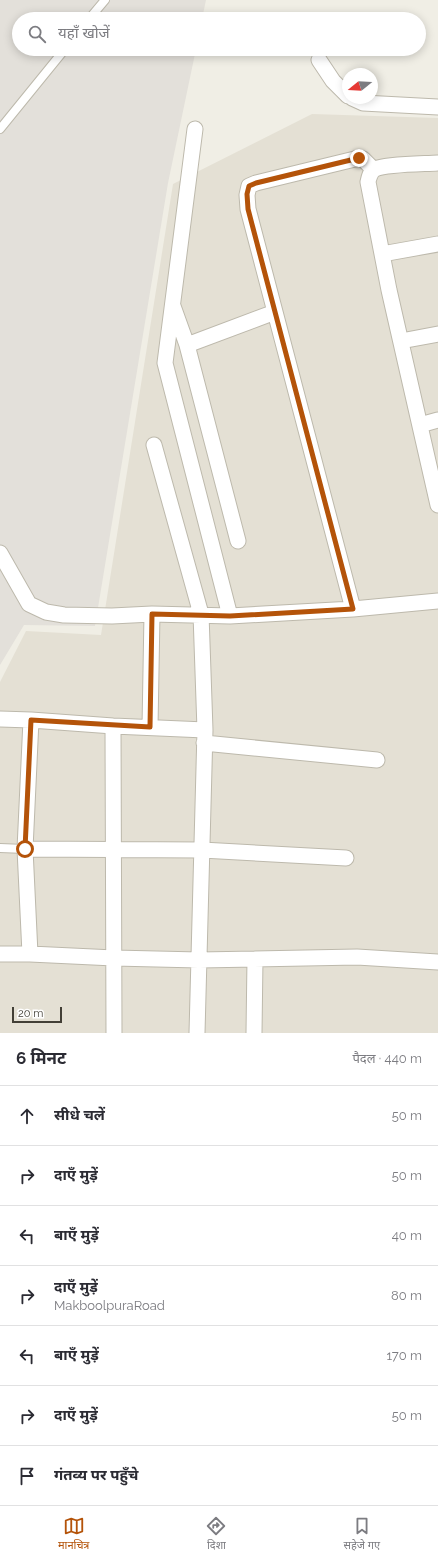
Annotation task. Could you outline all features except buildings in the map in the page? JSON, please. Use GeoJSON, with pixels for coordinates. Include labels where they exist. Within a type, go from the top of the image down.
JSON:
{"type":"FeatureCollection","features":[{"type":"Feature","properties":{"kind":"street"},"geometry":{"type":"LineString","coordinates":[[319,60],[333,81],[342,90]]}},
{"type":"Feature","properties":{"kind":"street"},"geometry":{"type":"LineString","coordinates":[[378,104],[438,107]]}},
{"type":"Feature","properties":{"kind":"street"},"geometry":{"type":"LineString","coordinates":[[195,129],[165,364],[230,616]]}},
{"type":"Feature","properties":{"kind":"street"},"geometry":{"type":"LineString","coordinates":[[353,609],[248,209],[247,194],[249,186],[256,183],[359,158],[374,170]]}},
{"type":"Feature","properties":{"kind":"street"},"geometry":{"type":"LineString","coordinates":[[438,163],[384,167],[374,170],[369,174],[368,182],[382,254],[438,505]]}},
{"type":"Feature","properties":{"kind":"street"},"geometry":{"type":"LineString","coordinates":[[382,254],[438,244]]}},
{"type":"Feature","properties":{"kind":"street"},"geometry":{"type":"LineString","coordinates":[[172,303],[187,345],[238,541]]}},
{"type":"Feature","properties":{"kind":"street"},"geometry":{"type":"LineString","coordinates":[[187,345],[275,312]]}},
{"type":"Feature","properties":{"kind":"street"},"geometry":{"type":"LineString","coordinates":[[401,341],[438,334]]}},
{"type":"Feature","properties":{"kind":"street"},"geometry":{"type":"LineString","coordinates":[[420,426],[438,420]]}},
{"type":"Feature","properties":{"kind":"street"},"geometry":{"type":"LineString","coordinates":[[154,445],[200,614],[205,736],[198,1033]]}},
{"type":"Feature","properties":{"kind":"street"},"geometry":{"type":"LineString","coordinates":[[0,553],[29,604],[46,612],[64,615],[112,616],[200,614],[230,616],[353,609],[438,601]]}},
{"type":"Feature","properties":{"kind":"street"},"geometry":{"type":"LineString","coordinates":[[150,727],[152,614]]}},
{"type":"Feature","properties":{"kind":"street"},"geometry":{"type":"LineString","coordinates":[[0,719],[150,727],[377,760]]}},
{"type":"Feature","properties":{"kind":"street"},"geometry":{"type":"LineString","coordinates":[[30,954],[25,849],[31,720]]}},
{"type":"Feature","properties":{"kind":"street"},"geometry":{"type":"LineString","coordinates":[[113,726],[114,1033]]}},
{"type":"Feature","properties":{"kind":"street"},"geometry":{"type":"LineString","coordinates":[[25,849],[202,850],[346,858]]}},
{"type":"Feature","properties":{"kind":"street"},"geometry":{"type":"LineString","coordinates":[[0,954],[199,960],[357,957],[438,962]]}},
{"type":"Feature","properties":{"kind":"street"},"geometry":{"type":"LineString","coordinates":[[254,1033],[255,959]]}},
{"type":"Feature","properties":{"kind":"lane"},"geometry":{"type":"LineString","coordinates":[[95,12],[105,0]]}},
{"type":"Feature","properties":{"kind":"lane"},"geometry":{"type":"LineString","coordinates":[[0,129],[59,56]]}},
{"type":"Feature","properties":{"kind":"lane"},"geometry":{"type":"LineString","coordinates":[[0,848],[25,849]]}},
{"type":"Feature","properties":{"kind":"shaded area"},"geometry":{"type":"Polygon","coordinates":[[[0,0],[206,0],[203,12],[12,12],[12,56],[195,56],[168,183],[95,626],[24,625],[0,665],[0,0]]]}},
{"type":"Feature","properties":{"kind":"shaded area"},"geometry":{"type":"Polygon","coordinates":[[[312,114],[438,118],[438,1033],[0,1033],[0,682],[26,631],[101,635],[173,184],[312,114]]]}},
{"type":"Feature","properties":{"kind":"route"},"geometry":{"type":"LineString","coordinates":[[25,849],[31,720],[150,727],[152,614],[200,614],[230,616],[353,609],[248,209],[247,194],[249,186],[256,183],[359,158]]}}]}
